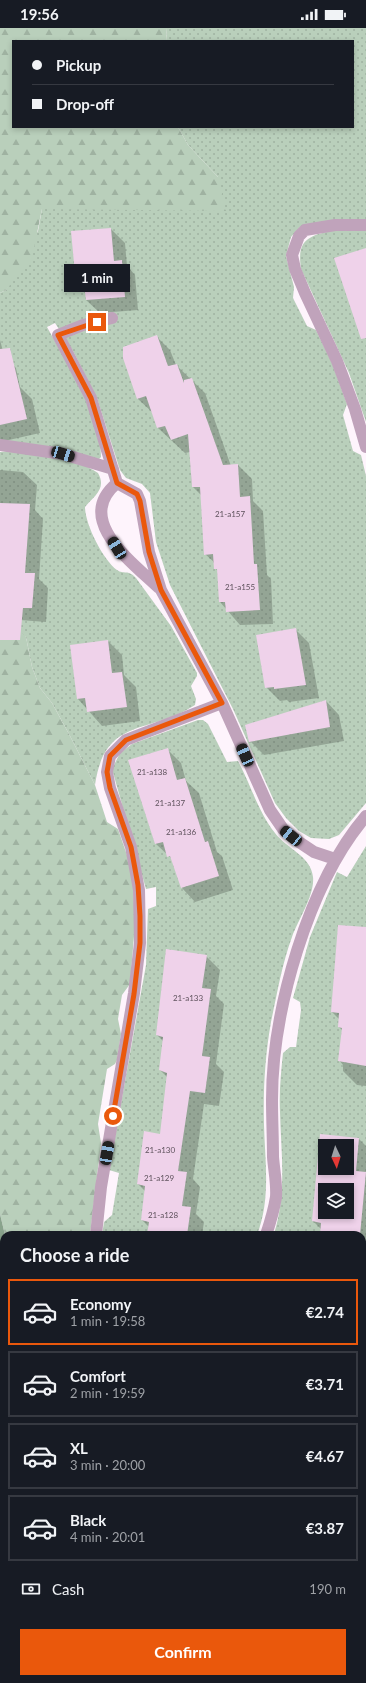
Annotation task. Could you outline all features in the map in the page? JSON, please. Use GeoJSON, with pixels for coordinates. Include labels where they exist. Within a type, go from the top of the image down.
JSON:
{"type":"FeatureCollection","features":[{"type":"Feature","properties":{"kind":"lane"},"geometry":{"type":"LineString","coordinates":[[366,225],[334,225],[305,230],[299,236],[292,255],[295,270],[337,361],[355,409],[366,447]]}},
{"type":"Feature","properties":{"kind":"lane"},"geometry":{"type":"LineString","coordinates":[[112,318],[83,325],[58,335],[91,398],[117,483],[137,494],[140,501],[149,552],[161,590],[222,703],[270,810],[283,829],[314,852],[336,859]]}},
{"type":"Feature","properties":{"kind":"lane"},"geometry":{"type":"LineString","coordinates":[[0,445],[63,454],[113,469]]}},
{"type":"Feature","properties":{"kind":"lane"},"geometry":{"type":"LineString","coordinates":[[117,483],[108,491],[102,504],[102,514],[106,530],[120,552],[161,590]]}},
{"type":"Feature","properties":{"kind":"lane"},"geometry":{"type":"LineString","coordinates":[[96,1231],[101,1187],[134,994],[140,943],[139,897],[135,868],[131,847],[110,788],[107,772],[110,756],[126,740],[222,703]]}},
{"type":"Feature","properties":{"kind":"lane"},"geometry":{"type":"LineString","coordinates":[[267,1231],[276,1197],[272,1098],[275,1054],[283,1004],[303,934],[313,906],[345,843],[366,816]]}},
{"type":"Feature","properties":{"kind":"green space"},"geometry":{"type":"Polygon","coordinates":[[[0,28],[167,28],[166,40],[12,40],[12,128],[179,128],[188,145],[218,177],[226,211],[42,209],[32,258],[6,290],[0,293],[0,28]]]}},
{"type":"Feature","properties":{"kind":"green space"},"geometry":{"type":"Polygon","coordinates":[[[167,28],[366,28],[366,220],[300,227],[291,237],[286,256],[294,287],[293,298],[307,326],[316,330],[332,363],[347,404],[343,415],[353,451],[361,455],[366,476],[366,803],[339,835],[329,839],[311,838],[299,831],[286,818],[275,803],[233,709],[170,585],[156,542],[150,493],[142,484],[126,478],[120,470],[97,398],[73,351],[55,323],[47,327],[82,390],[100,441],[101,457],[99,459],[0,440],[0,293],[6,290],[38,231],[42,209],[218,177],[188,145],[179,128],[354,128],[354,40],[166,40],[167,28]]]}},
{"type":"Feature","properties":{"kind":"green space"},"geometry":{"type":"Polygon","coordinates":[[[331,231],[366,231],[366,422],[349,373],[301,269],[300,252],[305,242],[315,235],[331,231]]]}},
{"type":"Feature","properties":{"kind":"green space"},"geometry":{"type":"Polygon","coordinates":[[[9,451],[67,460],[88,467],[98,473],[101,484],[100,488],[85,507],[91,532],[106,558],[112,565],[117,570],[131,574],[136,578],[171,626],[197,673],[197,676],[191,686],[196,699],[195,705],[178,714],[132,730],[119,737],[108,748],[100,763],[95,785],[52,703],[40,688],[32,667],[26,637],[0,623],[0,452],[9,451]]]}},
{"type":"Feature","properties":{"kind":"green space"},"geometry":{"type":"Polygon","coordinates":[[[0,623],[16,626],[26,637],[32,667],[40,688],[52,703],[95,785],[107,822],[118,829],[129,861],[133,886],[135,924],[130,984],[122,995],[118,1019],[121,1034],[117,1060],[115,1064],[107,1069],[98,1124],[101,1143],[90,1231],[4,1231],[0,1214],[0,623]]]}},
{"type":"Feature","properties":{"kind":"green space"},"geometry":{"type":"Polygon","coordinates":[[[198,720],[203,720],[208,724],[227,762],[238,761],[269,825],[280,839],[303,858],[308,864],[313,877],[313,884],[309,899],[292,937],[285,958],[271,1022],[266,1060],[264,1099],[266,1194],[258,1231],[103,1231],[104,1222],[112,1215],[119,1173],[109,1170],[146,965],[148,909],[156,906],[156,887],[146,889],[112,769],[120,753],[132,744],[198,720]]]}},
{"type":"Feature","properties":{"kind":"green space"},"geometry":{"type":"Polygon","coordinates":[[[366,846],[366,1231],[275,1231],[281,1203],[282,1188],[280,1097],[283,1053],[290,1047],[296,1047],[301,1010],[300,1002],[293,998],[310,937],[337,872],[347,877],[366,846]]]}},
{"type":"Feature","properties":{"kind":"water"},"geometry":{"type":"Polygon","coordinates":[[[0,1214],[4,1231],[0,1231],[0,1214]]]}},
{"type":"Feature","properties":{"kind":"building"},"geometry":{"type":"Polygon","coordinates":[[[111,228],[114,261],[122,260],[125,297],[86,300],[84,285],[76,285],[71,231],[111,228]]]}},
{"type":"Feature","properties":{"kind":"building"},"geometry":{"type":"Polygon","coordinates":[[[366,248],[366,338],[361,339],[334,258],[366,248]]]}},
{"type":"Feature","properties":{"kind":"building"},"geometry":{"type":"Polygon","coordinates":[[[157,335],[168,366],[177,364],[184,383],[184,380],[192,378],[223,465],[238,464],[240,497],[250,496],[254,564],[257,564],[260,610],[226,612],[225,602],[219,602],[217,569],[214,569],[213,554],[204,555],[200,487],[192,487],[188,434],[171,440],[165,426],[157,428],[146,396],[137,399],[123,358],[123,347],[157,335]]]}},
{"type":"Feature","properties":{"kind":"building"},"geometry":{"type":"Polygon","coordinates":[[[10,348],[27,419],[0,425],[0,349],[10,348]]]}},
{"type":"Feature","properties":{"kind":"building"},"geometry":{"type":"Polygon","coordinates":[[[0,503],[30,504],[25,573],[35,573],[32,608],[23,608],[20,640],[0,640],[0,503]]]}},
{"type":"Feature","properties":{"kind":"building"},"geometry":{"type":"Polygon","coordinates":[[[296,628],[306,685],[274,689],[274,687],[265,688],[256,635],[296,628]]]}},
{"type":"Feature","properties":{"kind":"building"},"geometry":{"type":"Polygon","coordinates":[[[108,640],[112,673],[122,672],[127,707],[87,712],[85,698],[77,699],[70,645],[108,640]]]}},
{"type":"Feature","properties":{"kind":"building"},"geometry":{"type":"Polygon","coordinates":[[[326,700],[330,727],[249,742],[245,725],[326,700]]]}},
{"type":"Feature","properties":{"kind":"building"},"geometry":{"type":"Polygon","coordinates":[[[168,748],[177,780],[185,778],[205,842],[208,841],[219,876],[181,888],[170,856],[167,857],[163,842],[155,844],[128,760],[168,748]]]}},
{"type":"Feature","properties":{"kind":"building"},"geometry":{"type":"Polygon","coordinates":[[[338,925],[366,927],[366,1066],[338,1061],[342,1028],[338,1027],[339,1013],[331,1012],[338,925]]]}},
{"type":"Feature","properties":{"kind":"building"},"geometry":{"type":"Polygon","coordinates":[[[166,949],[207,955],[202,988],[211,989],[202,1056],[210,1057],[205,1093],[190,1091],[178,1171],[187,1172],[182,1206],[191,1207],[188,1231],[148,1231],[149,1222],[141,1220],[145,1186],[137,1184],[144,1131],[160,1134],[167,1073],[159,1070],[163,1037],[156,1035],[166,949]]]}},
{"type":"Feature","properties":{"kind":"building"},"geometry":{"type":"Polygon","coordinates":[[[320,1134],[359,1138],[356,1171],[366,1172],[360,1231],[320,1231],[321,1223],[312,1221],[318,1156],[318,1175],[354,1175],[354,1139],[320,1139],[320,1134]]]}},
{"type":"Feature","properties":{"kind":"route"},"geometry":{"type":"LineString","coordinates":[[97,322],[83,325],[58,335],[91,398],[117,483],[137,494],[140,501],[149,552],[161,590],[222,703],[138,734],[126,740],[110,756],[107,772],[110,788],[131,847],[139,890],[140,916],[138,969],[113,1116]]}}]}
